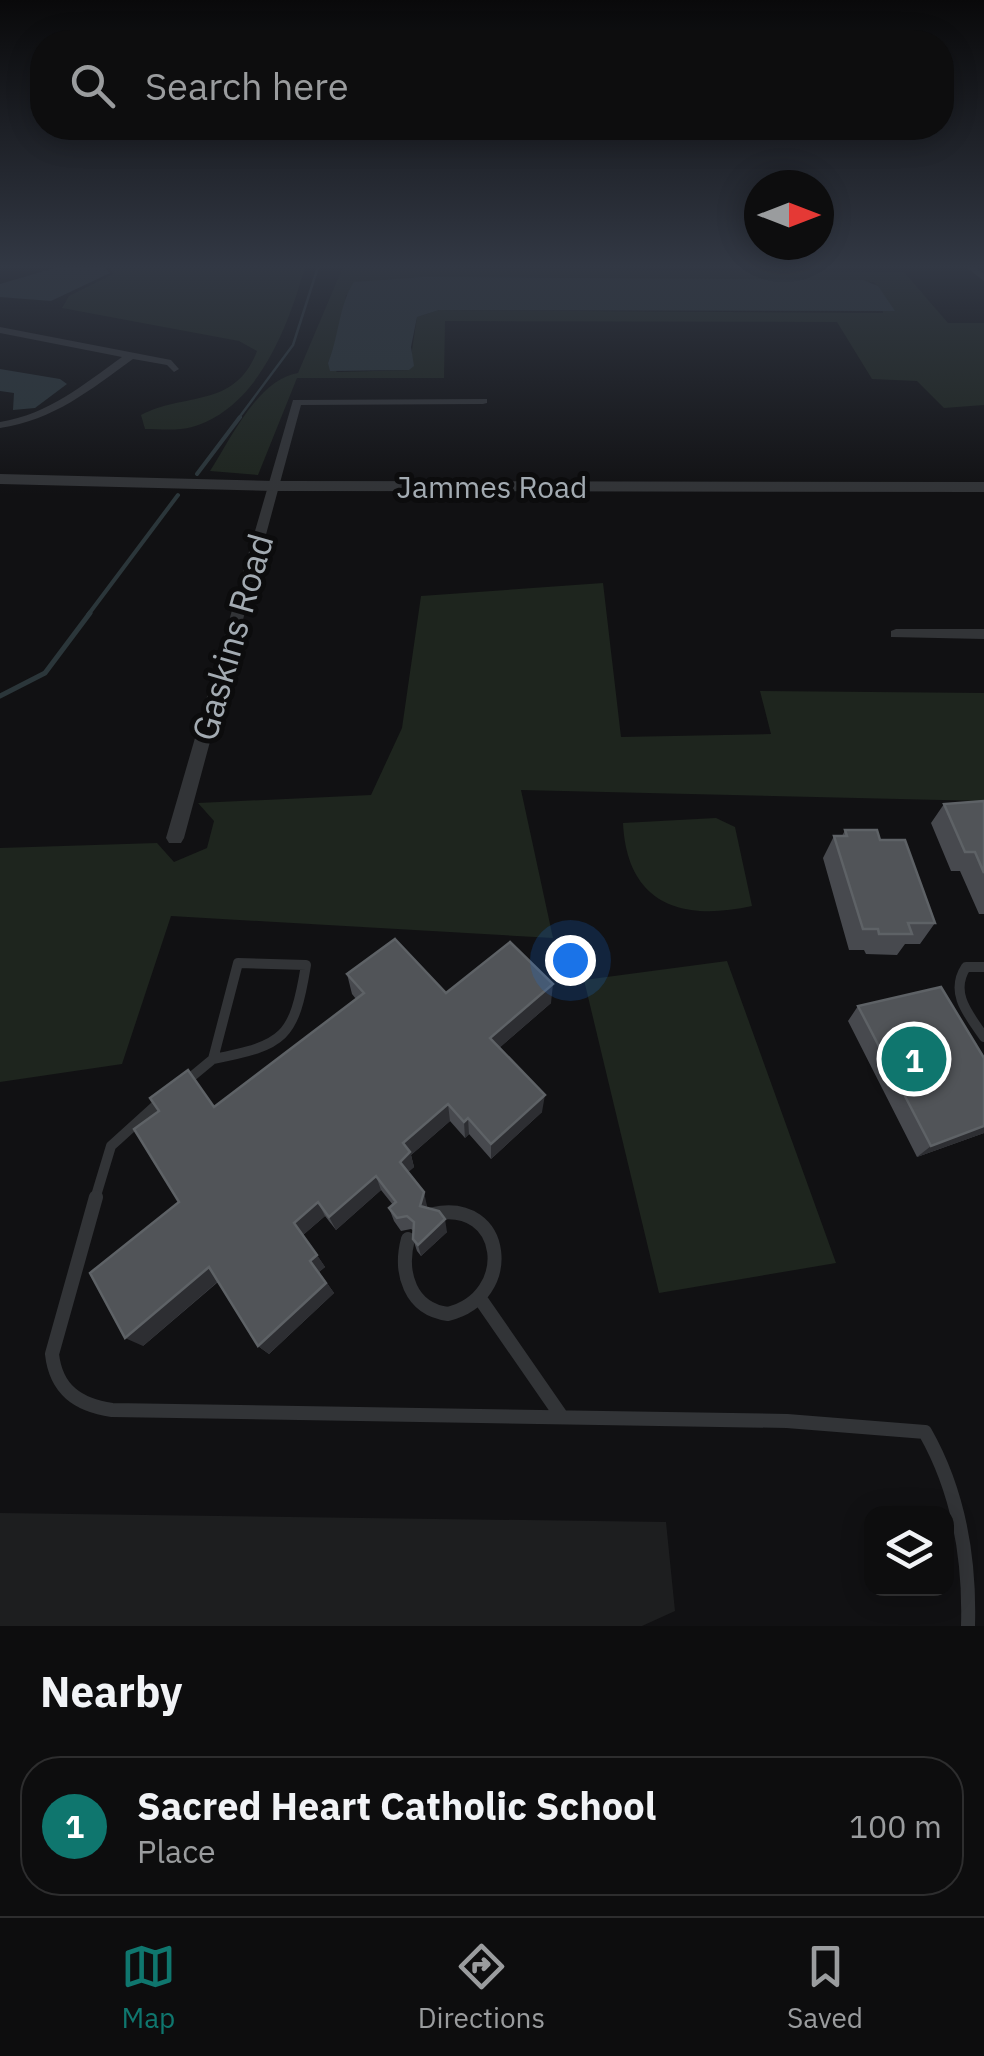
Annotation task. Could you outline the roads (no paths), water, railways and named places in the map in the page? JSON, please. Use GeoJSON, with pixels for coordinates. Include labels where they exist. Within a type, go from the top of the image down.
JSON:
{"type":"FeatureCollection","features":[{"type":"Feature","properties":{"kind":"street"},"geometry":{"type":"LineString","coordinates":[[67,343],[171,363],[174,369]]}},
{"type":"Feature","properties":{"kind":"street"},"geometry":{"type":"LineString","coordinates":[[0,425],[65,407],[131,355]]}},
{"type":"Feature","properties":{"kind":"street","name":"Gaskins Road"},"geometry":{"type":"LineString","coordinates":[[176,838],[297,402],[483,401]]}},
{"type":"Feature","properties":{"kind":"street","name":"Jammes Road"},"geometry":{"type":"LineString","coordinates":[[0,479],[274,486],[984,487]]}},
{"type":"Feature","properties":{"kind":"street"},"geometry":{"type":"LineString","coordinates":[[896,634],[984,634]]}},
{"type":"Feature","properties":{"kind":"lane"},"geometry":{"type":"LineString","coordinates":[[213,1059],[238,964],[306,966],[298,1012],[288,1028],[260,1050],[213,1059],[134,1122],[111,1146],[50,1354],[51,1368],[68,1394],[96,1409],[787,1421],[925,1432],[940,1457],[970,1570],[968,1626]]}},
{"type":"Feature","properties":{"kind":"lane"},"geometry":{"type":"LineString","coordinates":[[984,967],[966,967],[958,976],[956,990],[984,1036]]}},
{"type":"Feature","properties":{"kind":"lane"},"geometry":{"type":"LineString","coordinates":[[408,1239],[403,1273],[416,1300],[441,1314],[455,1314],[481,1300],[496,1269],[491,1236],[469,1214],[455,1209],[433,1214]]}},
{"type":"Feature","properties":{"kind":"lane"},"geometry":{"type":"LineString","coordinates":[[481,1300],[562,1417]]}},
{"type":"Feature","properties":{"kind":"waterway"},"geometry":{"type":"LineString","coordinates":[[238,419],[294,343]]}},
{"type":"Feature","properties":{"kind":"waterway"},"geometry":{"type":"LineString","coordinates":[[197,474],[240,417]]}},
{"type":"Feature","properties":{"kind":"waterway"},"geometry":{"type":"LineString","coordinates":[[88,615],[178,495]]}},
{"type":"Feature","properties":{"kind":"waterway"},"geometry":{"type":"LineString","coordinates":[[0,696],[45,673],[90,613]]}},
{"type":"Feature","properties":{"kind":"place","name":"Sacred Heart Catholic School"},"geometry":{"type":"Point","coordinates":[914,1059]}}]}
